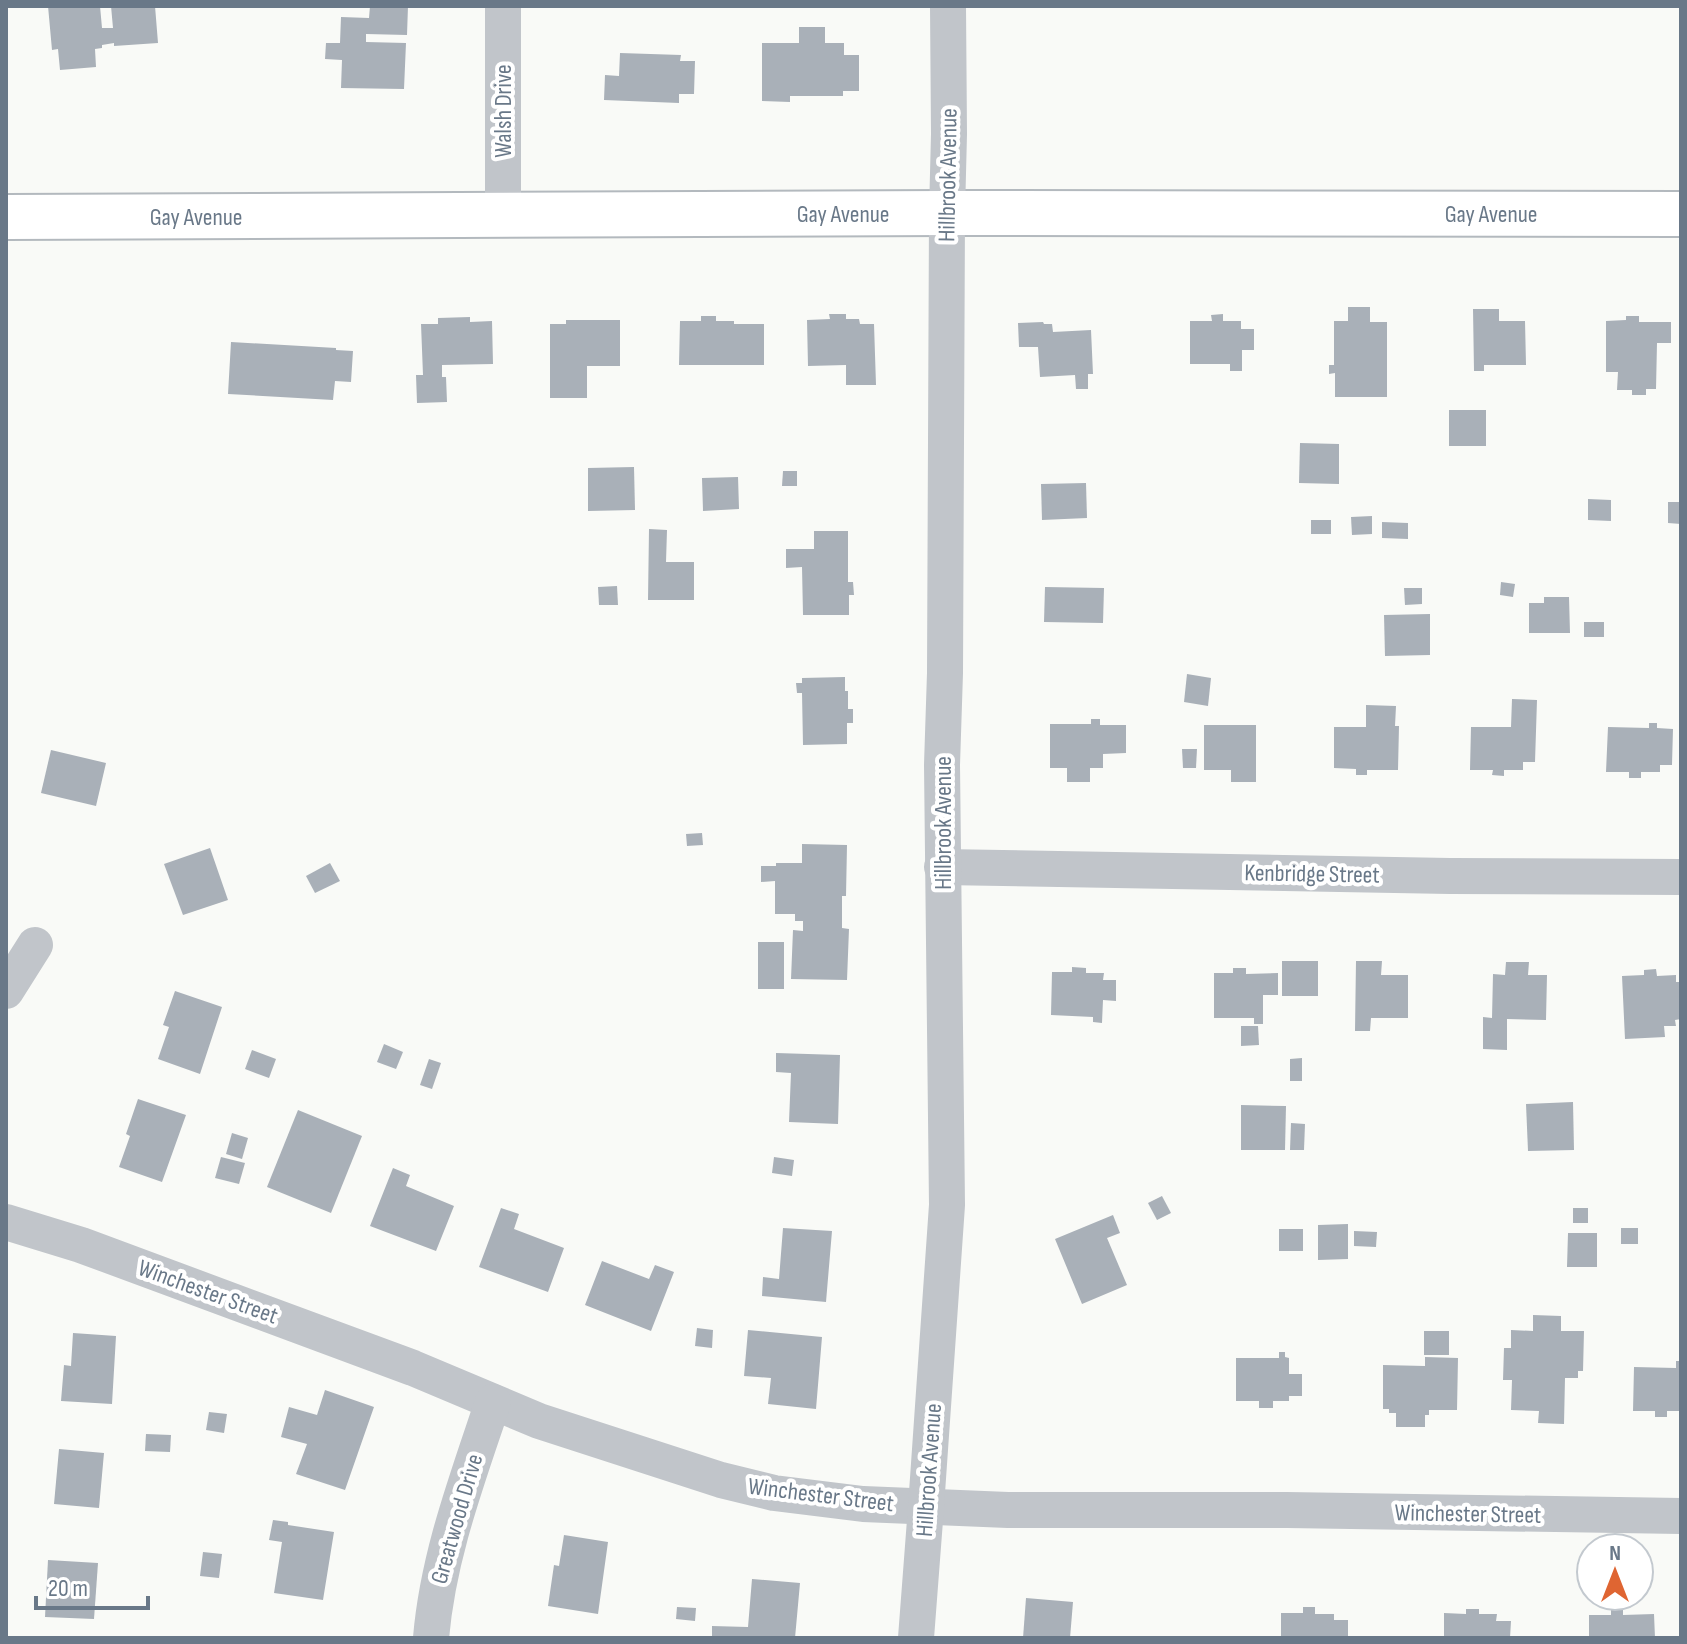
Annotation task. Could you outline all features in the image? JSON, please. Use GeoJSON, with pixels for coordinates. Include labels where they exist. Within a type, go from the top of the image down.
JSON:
{"type":"FeatureCollection","features":[{"type":"Feature","properties":{"kind":"street","name":"Walsh Drive"},"geometry":{"type":"LineString","coordinates":[[503,6],[503,216]]}},
{"type":"Feature","properties":{"kind":"street","name":"Hillbrook Avenue"},"geometry":{"type":"LineString","coordinates":[[916,1638],[947,1205],[942,867],[948,6]]}},
{"type":"Feature","properties":{"kind":"street","name":"Gay Avenue"},"geometry":{"type":"LineString","coordinates":[[6,217],[1681,214]]}},
{"type":"Feature","properties":{"kind":"street","name":"Kenbridge Street"},"geometry":{"type":"LineString","coordinates":[[942,867],[1681,877]]}},
{"type":"Feature","properties":{"kind":"street"},"geometry":{"type":"LineString","coordinates":[[6,991],[35,945]]}},
{"type":"Feature","properties":{"kind":"street","name":"Winchester Street"},"geometry":{"type":"LineString","coordinates":[[6,1222],[81,1245],[413,1368],[539,1421],[721,1480],[774,1493],[863,1504],[1008,1510],[1287,1510],[1681,1516]]}},
{"type":"Feature","properties":{"kind":"street","name":"Greatwood Drive"},"geometry":{"type":"LineString","coordinates":[[431,1638],[434,1604],[447,1543],[493,1402]]}},
{"type":"Feature","properties":{"kind":"building"},"geometry":{"type":"Polygon","coordinates":[[[48,6],[100,6],[102,28],[113,28],[111,6],[155,6],[158,43],[102,45],[102,48],[95,49],[96,67],[60,70],[58,49],[52,50],[48,6]]]}},
{"type":"Feature","properties":{"kind":"building"},"geometry":{"type":"Polygon","coordinates":[[[370,6],[408,6],[407,35],[366,34],[366,42],[406,43],[404,89],[341,88],[342,60],[325,59],[326,43],[340,43],[341,17],[369,18],[370,6]]]}},
{"type":"Feature","properties":{"kind":"building"},"geometry":{"type":"Polygon","coordinates":[[[799,27],[825,27],[825,43],[844,43],[844,55],[859,55],[859,91],[843,91],[843,96],[790,96],[790,102],[762,101],[762,43],[799,43],[799,27]]]}},
{"type":"Feature","properties":{"kind":"building"},"geometry":{"type":"Polygon","coordinates":[[[620,53],[681,55],[680,61],[695,61],[694,94],[679,94],[679,103],[604,100],[605,75],[619,76],[620,53]]]}},
{"type":"Feature","properties":{"kind":"building"},"geometry":{"type":"Polygon","coordinates":[[[1348,307],[1370,307],[1370,322],[1387,322],[1387,397],[1335,397],[1335,373],[1329,374],[1329,365],[1334,365],[1334,321],[1348,321],[1348,307]]]}},
{"type":"Feature","properties":{"kind":"building"},"geometry":{"type":"Polygon","coordinates":[[[1473,309],[1499,309],[1499,321],[1525,321],[1526,365],[1484,365],[1484,371],[1474,371],[1473,309]]]}},
{"type":"Feature","properties":{"kind":"building"},"geometry":{"type":"Polygon","coordinates":[[[829,314],[846,314],[846,319],[859,319],[860,324],[874,324],[876,385],[846,385],[846,365],[808,366],[807,320],[830,319],[829,314]]]}},
{"type":"Feature","properties":{"kind":"building"},"geometry":{"type":"Polygon","coordinates":[[[1223,314],[1223,321],[1241,321],[1241,329],[1254,329],[1254,350],[1242,350],[1242,371],[1230,371],[1230,364],[1190,364],[1190,321],[1212,321],[1211,315],[1223,314]]]}},
{"type":"Feature","properties":{"kind":"building"},"geometry":{"type":"Polygon","coordinates":[[[701,316],[716,316],[716,321],[734,321],[734,324],[764,324],[764,365],[679,365],[680,321],[701,321],[701,316]]]}},
{"type":"Feature","properties":{"kind":"building"},"geometry":{"type":"Polygon","coordinates":[[[1626,316],[1639,316],[1639,322],[1671,322],[1671,343],[1657,343],[1656,389],[1646,389],[1646,395],[1632,395],[1632,390],[1617,390],[1618,372],[1606,372],[1606,321],[1626,320],[1626,316]]]}},
{"type":"Feature","properties":{"kind":"building"},"geometry":{"type":"Polygon","coordinates":[[[470,317],[470,322],[492,321],[493,364],[442,365],[447,402],[417,403],[416,375],[423,375],[421,324],[438,324],[438,318],[470,317]]]}},
{"type":"Feature","properties":{"kind":"building"},"geometry":{"type":"Polygon","coordinates":[[[566,320],[620,320],[620,366],[587,366],[587,398],[550,398],[550,324],[566,324],[566,320]]]}},
{"type":"Feature","properties":{"kind":"building"},"geometry":{"type":"Polygon","coordinates":[[[1018,323],[1052,324],[1053,332],[1091,330],[1093,374],[1088,374],[1088,389],[1076,389],[1075,375],[1040,377],[1038,347],[1019,347],[1018,323]]]}},
{"type":"Feature","properties":{"kind":"building"},"geometry":{"type":"Polygon","coordinates":[[[231,342],[353,351],[351,382],[335,381],[333,400],[228,394],[231,342]]]}},
{"type":"Feature","properties":{"kind":"building"},"geometry":{"type":"Polygon","coordinates":[[[1449,410],[1486,410],[1486,446],[1449,446],[1449,410]]]}},
{"type":"Feature","properties":{"kind":"building"},"geometry":{"type":"Polygon","coordinates":[[[1300,443],[1339,444],[1339,484],[1299,483],[1300,443]]]}},
{"type":"Feature","properties":{"kind":"building"},"geometry":{"type":"Polygon","coordinates":[[[634,467],[635,510],[588,511],[588,468],[634,467]]]}},
{"type":"Feature","properties":{"kind":"building"},"geometry":{"type":"Polygon","coordinates":[[[783,471],[797,471],[797,486],[782,486],[783,471]]]}},
{"type":"Feature","properties":{"kind":"building"},"geometry":{"type":"Polygon","coordinates":[[[738,477],[739,509],[703,511],[702,478],[738,477]]]}},
{"type":"Feature","properties":{"kind":"building"},"geometry":{"type":"Polygon","coordinates":[[[1086,483],[1087,518],[1042,520],[1041,484],[1086,483]]]}},
{"type":"Feature","properties":{"kind":"building"},"geometry":{"type":"Polygon","coordinates":[[[1588,499],[1611,500],[1611,521],[1588,520],[1588,499]]]}},
{"type":"Feature","properties":{"kind":"building"},"geometry":{"type":"Polygon","coordinates":[[[1668,502],[1681,502],[1681,524],[1668,523],[1668,502]]]}},
{"type":"Feature","properties":{"kind":"building"},"geometry":{"type":"Polygon","coordinates":[[[1372,516],[1372,534],[1352,535],[1351,517],[1372,516]]]}},
{"type":"Feature","properties":{"kind":"building"},"geometry":{"type":"Polygon","coordinates":[[[1311,520],[1331,520],[1331,534],[1311,534],[1311,520]]]}},
{"type":"Feature","properties":{"kind":"building"},"geometry":{"type":"Polygon","coordinates":[[[1382,522],[1408,523],[1408,539],[1382,538],[1382,522]]]}},
{"type":"Feature","properties":{"kind":"building"},"geometry":{"type":"Polygon","coordinates":[[[649,529],[667,530],[666,562],[694,562],[694,600],[648,600],[649,529]]]}},
{"type":"Feature","properties":{"kind":"building"},"geometry":{"type":"Polygon","coordinates":[[[814,531],[848,531],[848,582],[853,582],[854,595],[849,595],[849,615],[803,615],[802,567],[786,568],[786,549],[814,549],[814,531]]]}},
{"type":"Feature","properties":{"kind":"building"},"geometry":{"type":"Polygon","coordinates":[[[1501,582],[1515,584],[1513,597],[1500,595],[1501,582]]]}},
{"type":"Feature","properties":{"kind":"building"},"geometry":{"type":"Polygon","coordinates":[[[617,586],[618,605],[599,605],[598,587],[617,586]]]}},
{"type":"Feature","properties":{"kind":"building"},"geometry":{"type":"Polygon","coordinates":[[[1045,587],[1104,588],[1103,623],[1044,622],[1045,587]]]}},
{"type":"Feature","properties":{"kind":"building"},"geometry":{"type":"Polygon","coordinates":[[[1404,588],[1422,588],[1422,604],[1405,605],[1404,588]]]}},
{"type":"Feature","properties":{"kind":"building"},"geometry":{"type":"Polygon","coordinates":[[[1544,597],[1569,597],[1570,633],[1529,633],[1529,603],[1544,603],[1544,597]]]}},
{"type":"Feature","properties":{"kind":"building"},"geometry":{"type":"Polygon","coordinates":[[[1430,614],[1430,655],[1385,656],[1384,615],[1430,614]]]}},
{"type":"Feature","properties":{"kind":"building"},"geometry":{"type":"Polygon","coordinates":[[[1584,622],[1604,622],[1604,637],[1584,637],[1584,622]]]}},
{"type":"Feature","properties":{"kind":"building"},"geometry":{"type":"Polygon","coordinates":[[[1187,674],[1211,678],[1208,706],[1184,702],[1187,674]]]}},
{"type":"Feature","properties":{"kind":"building"},"geometry":{"type":"Polygon","coordinates":[[[845,677],[848,709],[853,709],[853,723],[847,723],[847,744],[803,745],[802,693],[797,693],[796,683],[802,683],[802,678],[845,677]]]}},
{"type":"Feature","properties":{"kind":"building"},"geometry":{"type":"Polygon","coordinates":[[[1512,699],[1537,700],[1535,762],[1523,762],[1523,770],[1504,770],[1504,776],[1492,775],[1493,770],[1470,770],[1471,727],[1511,727],[1512,699]]]}},
{"type":"Feature","properties":{"kind":"building"},"geometry":{"type":"Polygon","coordinates":[[[1366,705],[1396,706],[1398,770],[1367,770],[1367,775],[1356,775],[1356,769],[1334,768],[1334,727],[1366,727],[1366,705]]]}},
{"type":"Feature","properties":{"kind":"building"},"geometry":{"type":"Polygon","coordinates":[[[1091,719],[1100,719],[1100,725],[1126,725],[1126,753],[1103,754],[1103,768],[1090,768],[1090,782],[1067,782],[1067,768],[1050,768],[1050,724],[1091,724],[1091,719]]]}},
{"type":"Feature","properties":{"kind":"building"},"geometry":{"type":"Polygon","coordinates":[[[1649,723],[1657,723],[1657,728],[1673,729],[1672,765],[1660,765],[1660,772],[1641,772],[1641,778],[1629,778],[1629,772],[1606,772],[1608,727],[1649,728],[1649,723]]]}},
{"type":"Feature","properties":{"kind":"building"},"geometry":{"type":"Polygon","coordinates":[[[1204,725],[1256,725],[1256,782],[1231,782],[1231,770],[1204,770],[1204,725]]]}},
{"type":"Feature","properties":{"kind":"building"},"geometry":{"type":"Polygon","coordinates":[[[1182,749],[1197,749],[1196,768],[1183,768],[1182,749]]]}},
{"type":"Feature","properties":{"kind":"building"},"geometry":{"type":"Polygon","coordinates":[[[51,750],[106,763],[96,806],[41,793],[51,750]]]}},
{"type":"Feature","properties":{"kind":"building"},"geometry":{"type":"Polygon","coordinates":[[[702,833],[703,845],[687,846],[686,834],[702,833]]]}},
{"type":"Feature","properties":{"kind":"building"},"geometry":{"type":"Polygon","coordinates":[[[802,844],[847,845],[842,928],[849,929],[847,980],[791,979],[793,930],[803,931],[803,921],[795,921],[795,914],[775,914],[775,881],[761,882],[761,866],[802,863],[802,844]]]}},
{"type":"Feature","properties":{"kind":"building"},"geometry":{"type":"Polygon","coordinates":[[[210,848],[228,900],[183,915],[164,864],[210,848]]]}},
{"type":"Feature","properties":{"kind":"building"},"geometry":{"type":"Polygon","coordinates":[[[330,863],[340,881],[315,893],[306,876],[330,863]]]}},
{"type":"Feature","properties":{"kind":"building"},"geometry":{"type":"Polygon","coordinates":[[[758,942],[784,942],[784,989],[758,989],[758,942]]]}},
{"type":"Feature","properties":{"kind":"building"},"geometry":{"type":"Polygon","coordinates":[[[1282,961],[1318,961],[1318,996],[1282,996],[1282,961]]]}},
{"type":"Feature","properties":{"kind":"building"},"geometry":{"type":"Polygon","coordinates":[[[1356,961],[1382,961],[1381,975],[1408,975],[1408,1018],[1371,1018],[1370,1031],[1355,1031],[1356,961]]]}},
{"type":"Feature","properties":{"kind":"building"},"geometry":{"type":"Polygon","coordinates":[[[1506,962],[1529,962],[1528,975],[1547,975],[1546,1020],[1507,1019],[1507,1050],[1483,1049],[1483,1017],[1492,1018],[1493,974],[1505,975],[1506,962]]]}},
{"type":"Feature","properties":{"kind":"building"},"geometry":{"type":"Polygon","coordinates":[[[1072,967],[1086,968],[1086,973],[1104,973],[1103,980],[1116,980],[1116,1001],[1103,1000],[1102,1023],[1093,1022],[1093,1017],[1051,1015],[1052,972],[1072,972],[1072,967]]]}},
{"type":"Feature","properties":{"kind":"building"},"geometry":{"type":"Polygon","coordinates":[[[1233,968],[1246,968],[1246,974],[1278,973],[1278,995],[1263,995],[1263,1024],[1254,1024],[1254,1018],[1214,1018],[1214,973],[1233,973],[1233,968]]]}},
{"type":"Feature","properties":{"kind":"building"},"geometry":{"type":"Polygon","coordinates":[[[1656,969],[1657,976],[1676,975],[1676,982],[1681,982],[1681,1019],[1675,1020],[1676,1026],[1664,1026],[1665,1037],[1625,1039],[1622,976],[1644,975],[1644,970],[1656,969]]]}},
{"type":"Feature","properties":{"kind":"building"},"geometry":{"type":"Polygon","coordinates":[[[175,991],[222,1007],[200,1074],[158,1059],[169,1027],[163,1025],[175,991]]]}},
{"type":"Feature","properties":{"kind":"building"},"geometry":{"type":"Polygon","coordinates":[[[1241,1026],[1258,1026],[1259,1045],[1241,1046],[1241,1026]]]}},
{"type":"Feature","properties":{"kind":"building"},"geometry":{"type":"Polygon","coordinates":[[[384,1044],[403,1052],[396,1069],[377,1062],[384,1044]]]}},
{"type":"Feature","properties":{"kind":"building"},"geometry":{"type":"Polygon","coordinates":[[[252,1050],[276,1059],[269,1078],[245,1069],[252,1050]]]}},
{"type":"Feature","properties":{"kind":"building"},"geometry":{"type":"Polygon","coordinates":[[[776,1053],[840,1055],[838,1124],[789,1122],[791,1073],[776,1072],[776,1053]]]}},
{"type":"Feature","properties":{"kind":"building"},"geometry":{"type":"Polygon","coordinates":[[[1302,1058],[1302,1081],[1290,1081],[1290,1059],[1302,1058]]]}},
{"type":"Feature","properties":{"kind":"building"},"geometry":{"type":"Polygon","coordinates":[[[429,1059],[441,1063],[432,1089],[420,1085],[429,1059]]]}},
{"type":"Feature","properties":{"kind":"building"},"geometry":{"type":"Polygon","coordinates":[[[138,1099],[186,1115],[162,1182],[119,1167],[138,1099]]]}},
{"type":"Feature","properties":{"kind":"building"},"geometry":{"type":"Polygon","coordinates":[[[1573,1102],[1574,1150],[1528,1151],[1526,1104],[1573,1102]]]}},
{"type":"Feature","properties":{"kind":"building"},"geometry":{"type":"Polygon","coordinates":[[[1241,1105],[1286,1106],[1285,1150],[1241,1150],[1241,1105]]]}},
{"type":"Feature","properties":{"kind":"building"},"geometry":{"type":"Polygon","coordinates":[[[298,1110],[362,1136],[331,1213],[267,1187],[298,1110]]]}},
{"type":"Feature","properties":{"kind":"building"},"geometry":{"type":"Polygon","coordinates":[[[1291,1123],[1305,1124],[1304,1150],[1290,1150],[1291,1123]]]}},
{"type":"Feature","properties":{"kind":"building"},"geometry":{"type":"Polygon","coordinates":[[[232,1133],[248,1138],[242,1159],[226,1154],[232,1133]]]}},
{"type":"Feature","properties":{"kind":"building"},"geometry":{"type":"Polygon","coordinates":[[[221,1157],[245,1163],[239,1184],[215,1178],[221,1157]]]}},
{"type":"Feature","properties":{"kind":"building"},"geometry":{"type":"Polygon","coordinates":[[[774,1157],[794,1160],[792,1176],[772,1173],[774,1157]]]}},
{"type":"Feature","properties":{"kind":"building"},"geometry":{"type":"Polygon","coordinates":[[[393,1168],[410,1175],[406,1186],[454,1206],[436,1251],[370,1226],[393,1168]]]}},
{"type":"Feature","properties":{"kind":"building"},"geometry":{"type":"Polygon","coordinates":[[[1162,1196],[1171,1213],[1157,1220],[1148,1203],[1162,1196]]]}},
{"type":"Feature","properties":{"kind":"building"},"geometry":{"type":"Polygon","coordinates":[[[501,1208],[519,1214],[514,1229],[564,1248],[548,1292],[479,1267],[501,1208]]]}},
{"type":"Feature","properties":{"kind":"building"},"geometry":{"type":"Polygon","coordinates":[[[1573,1208],[1588,1208],[1588,1223],[1573,1223],[1573,1208]]]}},
{"type":"Feature","properties":{"kind":"building"},"geometry":{"type":"Polygon","coordinates":[[[1113,1215],[1120,1233],[1107,1238],[1127,1285],[1082,1304],[1055,1239],[1113,1215]]]}},
{"type":"Feature","properties":{"kind":"building"},"geometry":{"type":"Polygon","coordinates":[[[1348,1224],[1348,1259],[1318,1260],[1318,1225],[1348,1224]]]}},
{"type":"Feature","properties":{"kind":"building"},"geometry":{"type":"Polygon","coordinates":[[[783,1228],[832,1231],[826,1302],[762,1296],[763,1277],[779,1279],[783,1228]]]}},
{"type":"Feature","properties":{"kind":"building"},"geometry":{"type":"Polygon","coordinates":[[[1621,1228],[1638,1228],[1638,1244],[1621,1244],[1621,1228]]]}},
{"type":"Feature","properties":{"kind":"building"},"geometry":{"type":"Polygon","coordinates":[[[1279,1229],[1303,1229],[1303,1251],[1279,1251],[1279,1229]]]}},
{"type":"Feature","properties":{"kind":"building"},"geometry":{"type":"Polygon","coordinates":[[[1354,1231],[1377,1232],[1376,1247],[1354,1246],[1354,1231]]]}},
{"type":"Feature","properties":{"kind":"building"},"geometry":{"type":"Polygon","coordinates":[[[1568,1233],[1597,1233],[1597,1267],[1567,1267],[1568,1233]]]}},
{"type":"Feature","properties":{"kind":"building"},"geometry":{"type":"Polygon","coordinates":[[[602,1261],[649,1279],[655,1265],[674,1272],[651,1331],[585,1305],[602,1261]]]}},
{"type":"Feature","properties":{"kind":"building"},"geometry":{"type":"Polygon","coordinates":[[[1533,1315],[1561,1316],[1561,1331],[1584,1331],[1583,1371],[1578,1371],[1578,1378],[1565,1378],[1564,1424],[1538,1423],[1539,1411],[1511,1410],[1512,1380],[1503,1380],[1504,1348],[1511,1348],[1511,1330],[1533,1331],[1533,1315]]]}},
{"type":"Feature","properties":{"kind":"building"},"geometry":{"type":"Polygon","coordinates":[[[697,1328],[713,1330],[712,1348],[695,1346],[697,1328]]]}},
{"type":"Feature","properties":{"kind":"building"},"geometry":{"type":"Polygon","coordinates":[[[748,1330],[822,1337],[816,1409],[768,1404],[771,1378],[744,1376],[748,1330]]]}},
{"type":"Feature","properties":{"kind":"building"},"geometry":{"type":"Polygon","coordinates":[[[1424,1331],[1449,1331],[1449,1355],[1424,1355],[1424,1331]]]}},
{"type":"Feature","properties":{"kind":"building"},"geometry":{"type":"Polygon","coordinates":[[[73,1333],[116,1336],[112,1404],[61,1401],[64,1365],[71,1366],[73,1333]]]}},
{"type":"Feature","properties":{"kind":"building"},"geometry":{"type":"Polygon","coordinates":[[[1279,1352],[1285,1352],[1285,1357],[1289,1358],[1289,1374],[1302,1374],[1302,1396],[1289,1396],[1289,1401],[1273,1401],[1273,1408],[1259,1408],[1259,1401],[1236,1401],[1236,1358],[1279,1358],[1279,1352]]]}},
{"type":"Feature","properties":{"kind":"building"},"geometry":{"type":"Polygon","coordinates":[[[1425,1357],[1458,1358],[1457,1410],[1429,1410],[1429,1415],[1425,1415],[1425,1427],[1396,1427],[1396,1413],[1383,1409],[1383,1365],[1425,1366],[1425,1357]]]}},
{"type":"Feature","properties":{"kind":"building"},"geometry":{"type":"Polygon","coordinates":[[[1676,1361],[1681,1361],[1681,1411],[1667,1411],[1667,1417],[1655,1417],[1655,1411],[1633,1411],[1634,1367],[1676,1368],[1676,1361]]]}},
{"type":"Feature","properties":{"kind":"building"},"geometry":{"type":"Polygon","coordinates":[[[325,1390],[374,1407],[345,1490],[296,1474],[307,1444],[281,1437],[289,1407],[317,1415],[325,1390]]]}},
{"type":"Feature","properties":{"kind":"building"},"geometry":{"type":"Polygon","coordinates":[[[209,1412],[227,1414],[224,1433],[206,1430],[209,1412]]]}},
{"type":"Feature","properties":{"kind":"building"},"geometry":{"type":"Polygon","coordinates":[[[146,1434],[171,1435],[170,1452],[145,1451],[146,1434]]]}},
{"type":"Feature","properties":{"kind":"building"},"geometry":{"type":"Polygon","coordinates":[[[59,1449],[104,1453],[99,1508],[54,1504],[59,1449]]]}},
{"type":"Feature","properties":{"kind":"building"},"geometry":{"type":"Polygon","coordinates":[[[273,1520],[334,1532],[323,1600],[274,1593],[282,1542],[269,1540],[273,1520]]]}},
{"type":"Feature","properties":{"kind":"building"},"geometry":{"type":"Polygon","coordinates":[[[564,1535],[608,1542],[598,1614],[548,1606],[554,1565],[559,1566],[564,1535]]]}},
{"type":"Feature","properties":{"kind":"building"},"geometry":{"type":"Polygon","coordinates":[[[203,1552],[222,1554],[219,1578],[200,1576],[203,1552]]]}},
{"type":"Feature","properties":{"kind":"building"},"geometry":{"type":"Polygon","coordinates":[[[48,1560],[98,1563],[94,1619],[45,1617],[48,1560]]]}},
{"type":"Feature","properties":{"kind":"building"},"geometry":{"type":"Polygon","coordinates":[[[752,1579],[800,1583],[795,1638],[712,1638],[712,1626],[748,1627],[752,1579]]]}},
{"type":"Feature","properties":{"kind":"building"},"geometry":{"type":"Polygon","coordinates":[[[1026,1598],[1073,1602],[1070,1638],[1023,1638],[1026,1598]]]}},
{"type":"Feature","properties":{"kind":"building"},"geometry":{"type":"Polygon","coordinates":[[[677,1607],[696,1608],[695,1621],[676,1619],[677,1607]]]}},
{"type":"Feature","properties":{"kind":"building"},"geometry":{"type":"Polygon","coordinates":[[[1303,1607],[1315,1607],[1315,1614],[1334,1614],[1334,1620],[1348,1620],[1348,1638],[1281,1638],[1281,1613],[1303,1613],[1303,1607]]]}},
{"type":"Feature","properties":{"kind":"building"},"geometry":{"type":"Polygon","coordinates":[[[1466,1609],[1479,1609],[1479,1614],[1497,1614],[1496,1621],[1511,1621],[1510,1638],[1444,1638],[1444,1613],[1466,1614],[1466,1609]]]}},
{"type":"Feature","properties":{"kind":"building"},"geometry":{"type":"Polygon","coordinates":[[[1611,1612],[1623,1612],[1623,1615],[1654,1614],[1655,1638],[1589,1638],[1589,1615],[1611,1615],[1611,1612]]]}}]}
